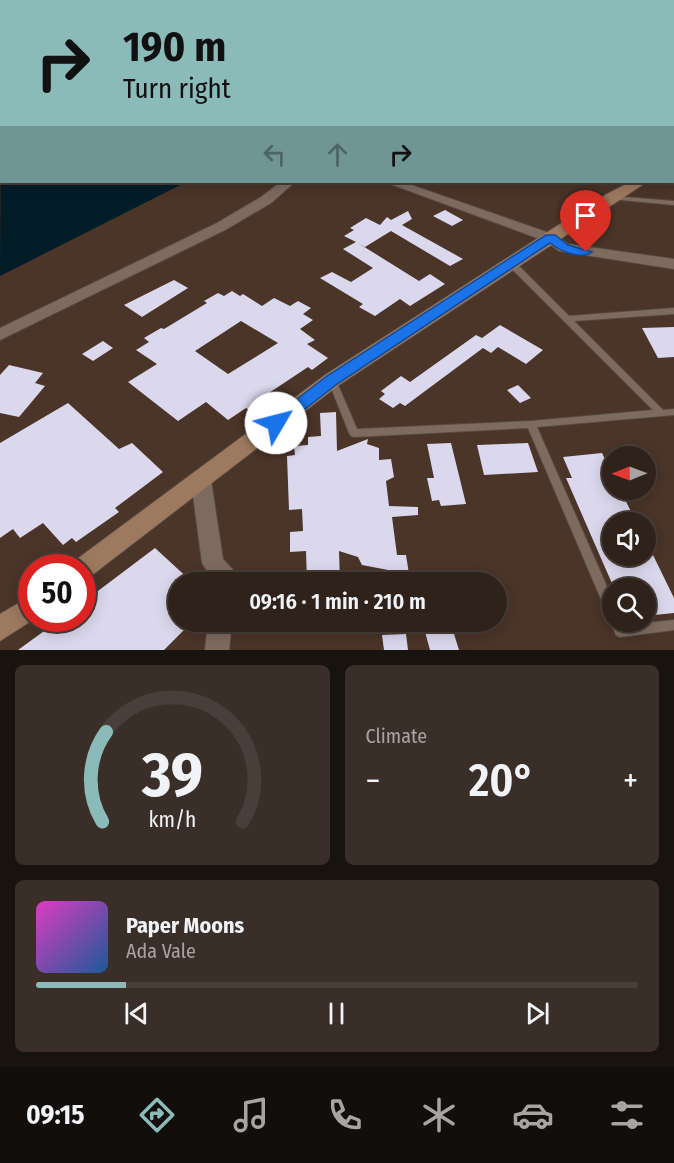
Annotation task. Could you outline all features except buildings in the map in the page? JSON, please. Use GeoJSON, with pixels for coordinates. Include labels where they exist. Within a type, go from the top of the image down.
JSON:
{"type":"FeatureCollection","features":[{"type":"Feature","properties":{"kind":"main road"},"geometry":{"type":"LineString","coordinates":[[96,559],[332,380],[610,198],[638,183]]}},
{"type":"Feature","properties":{"kind":"main road"},"geometry":{"type":"LineString","coordinates":[[0,629],[18,616]]}},
{"type":"Feature","properties":{"kind":"street"},"geometry":{"type":"LineString","coordinates":[[0,335],[222,226],[266,200],[287,183]]}},
{"type":"Feature","properties":{"kind":"street"},"geometry":{"type":"LineString","coordinates":[[395,183],[550,238],[564,248],[674,264]]}},
{"type":"Feature","properties":{"kind":"street"},"geometry":{"type":"LineString","coordinates":[[201,480],[213,563],[221,572]]}},
{"type":"Feature","properties":{"kind":"street"},"geometry":{"type":"LineString","coordinates":[[217,650],[219,632]]}},
{"type":"Feature","properties":{"kind":"lane"},"geometry":{"type":"LineString","coordinates":[[610,198],[674,203]]}},
{"type":"Feature","properties":{"kind":"lane"},"geometry":{"type":"LineString","coordinates":[[511,263],[660,412]]}},
{"type":"Feature","properties":{"kind":"lane"},"geometry":{"type":"LineString","coordinates":[[567,319],[674,311]]}},
{"type":"Feature","properties":{"kind":"lane"},"geometry":{"type":"LineString","coordinates":[[332,380],[354,433],[531,424],[674,412]]}},
{"type":"Feature","properties":{"kind":"lane"},"geometry":{"type":"LineString","coordinates":[[531,424],[602,588]]}},
{"type":"Feature","properties":{"kind":"lane"},"geometry":{"type":"LineString","coordinates":[[656,627],[674,625]]}},
{"type":"Feature","properties":{"kind":"shaded area"},"geometry":{"type":"Polygon","coordinates":[[[184,183],[674,183],[674,650],[0,650],[0,276],[184,183]]]}},
{"type":"Feature","properties":{"kind":"water"},"geometry":{"type":"Polygon","coordinates":[[[1,183],[184,183],[0,276],[1,183]]]}},
{"type":"Feature","properties":{"kind":"route"},"geometry":{"type":"LineString","coordinates":[[276,423],[332,380],[550,238],[564,248],[586,252]]}}]}
